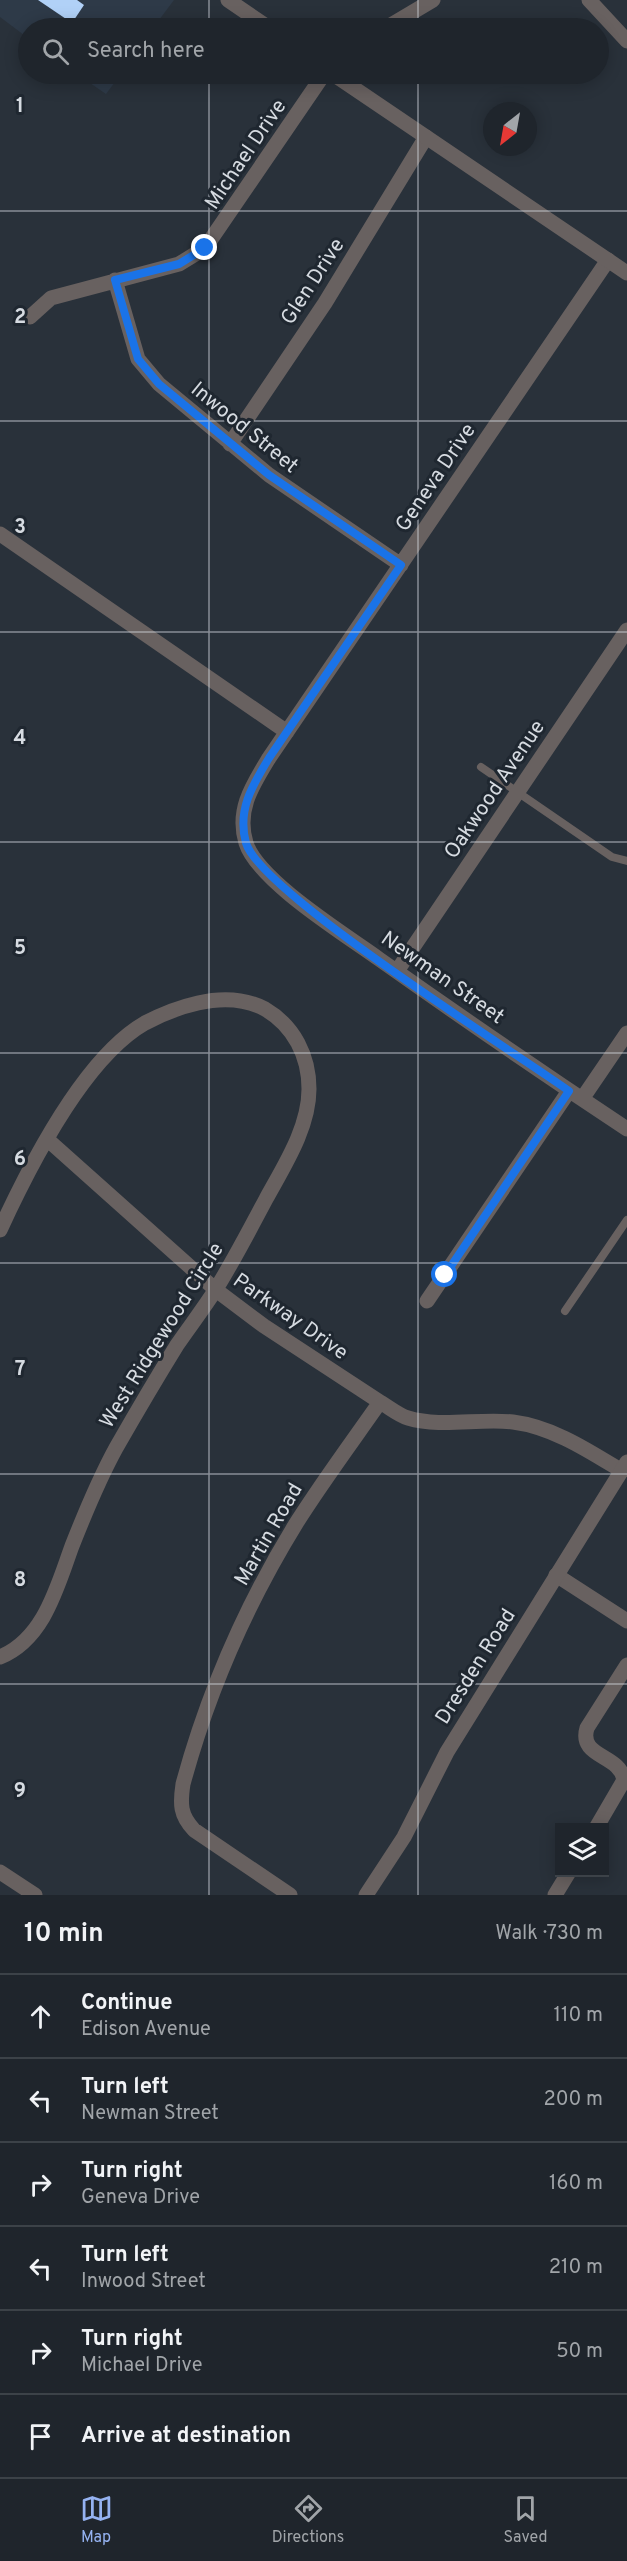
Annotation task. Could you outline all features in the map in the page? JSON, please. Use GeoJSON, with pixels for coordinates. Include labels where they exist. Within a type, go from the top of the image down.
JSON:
{"type":"FeatureCollection","features":[{"type":"Feature","properties":{"kind":"street"},"geometry":{"type":"LineString","coordinates":[[228,0],[254,18]]}},
{"type":"Feature","properties":{"kind":"street"},"geometry":{"type":"LineString","coordinates":[[403,18],[433,0]]}},
{"type":"Feature","properties":{"kind":"street"},"geometry":{"type":"LineString","coordinates":[[589,0],[606,18]]}},
{"type":"Feature","properties":{"kind":"street"},"geometry":{"type":"LineString","coordinates":[[609,22],[627,41]]}},
{"type":"Feature","properties":{"kind":"street","name":"Michael Drive"},"geometry":{"type":"LineString","coordinates":[[30,317],[51,298],[179,264],[205,248],[317,84]]}},
{"type":"Feature","properties":{"kind":"street"},"geometry":{"type":"LineString","coordinates":[[348,84],[627,273]]}},
{"type":"Feature","properties":{"kind":"street","name":"Glen Drive"},"geometry":{"type":"LineString","coordinates":[[230,444],[325,303],[426,137]]}},
{"type":"Feature","properties":{"kind":"street","name":"Geneva Drive"},"geometry":{"type":"LineString","coordinates":[[247,845],[242,822],[245,803],[258,776],[608,260]]}},
{"type":"Feature","properties":{"kind":"street","name":"Inwood Street"},"geometry":{"type":"LineString","coordinates":[[115,280],[127,328],[143,367],[230,444],[305,501],[401,565]]}},
{"type":"Feature","properties":{"kind":"street"},"geometry":{"type":"LineString","coordinates":[[0,534],[287,732]]}},
{"type":"Feature","properties":{"kind":"street","name":"Oakwood Avenue"},"geometry":{"type":"LineString","coordinates":[[397,971],[627,630]]}},
{"type":"Feature","properties":{"kind":"street","name":"Newman Street"},"geometry":{"type":"LineString","coordinates":[[247,845],[269,875],[312,911],[627,1129]]}},
{"type":"Feature","properties":{"kind":"street","name":"West Ridgewood Circle"},"geometry":{"type":"LineString","coordinates":[[0,1657],[18,1647],[38,1624],[49,1605],[106,1467],[178,1344],[216,1290],[293,1149],[309,1103],[305,1055],[282,1022],[250,1003],[229,1000],[178,1008],[146,1023],[115,1047],[81,1086],[48,1140]]}},
{"type":"Feature","properties":{"kind":"street"},"geometry":{"type":"LineString","coordinates":[[427,1301],[575,1095],[627,1033]]}},
{"type":"Feature","properties":{"kind":"street"},"geometry":{"type":"LineString","coordinates":[[0,1230],[48,1140]]}},
{"type":"Feature","properties":{"kind":"street","name":"Parkway Drive"},"geometry":{"type":"LineString","coordinates":[[48,1140],[216,1290],[271,1331],[380,1402]]}},
{"type":"Feature","properties":{"kind":"street"},"geometry":{"type":"LineString","coordinates":[[380,1402],[406,1418],[433,1422],[493,1420],[537,1427],[625,1467]]}},
{"type":"Feature","properties":{"kind":"street","name":"Martin Road"},"geometry":{"type":"LineString","coordinates":[[290,1895],[194,1830],[183,1818],[180,1802],[183,1784],[218,1678],[252,1604],[297,1524],[380,1402]]}},
{"type":"Feature","properties":{"kind":"street","name":"Dresden Road"},"geometry":{"type":"LineString","coordinates":[[366,1895],[404,1837],[447,1752],[625,1467]]}},
{"type":"Feature","properties":{"kind":"street"},"geometry":{"type":"LineString","coordinates":[[556,1575],[627,1622]]}},
{"type":"Feature","properties":{"kind":"street"},"geometry":{"type":"LineString","coordinates":[[598,1823],[624,1780],[619,1766],[589,1747],[585,1736],[587,1728],[627,1665]]}},
{"type":"Feature","properties":{"kind":"street"},"geometry":{"type":"LineString","coordinates":[[0,1872],[34,1895]]}},
{"type":"Feature","properties":{"kind":"street"},"geometry":{"type":"LineString","coordinates":[[555,1895],[566,1877]]}},
{"type":"Feature","properties":{"kind":"lane"},"geometry":{"type":"LineString","coordinates":[[481,767],[612,857],[627,861]]}},
{"type":"Feature","properties":{"kind":"lane"},"geometry":{"type":"LineString","coordinates":[[565,1311],[627,1220]]}},
{"type":"Feature","properties":{"kind":"shaded area"},"geometry":{"type":"Polygon","coordinates":[[[0,0],[174,0],[160,18],[18,18],[18,30],[0,17],[0,0]]]}},
{"type":"Feature","properties":{"kind":"shaded area"},"geometry":{"type":"Polygon","coordinates":[[[92,84],[114,84],[106,94],[92,84]]]}},
{"type":"Feature","properties":{"kind":"building"},"geometry":{"type":"Polygon","coordinates":[[[38,0],[77,0],[84,5],[75,18],[65,18],[38,0]]]}},
{"type":"Feature","properties":{"kind":"route"},"geometry":{"type":"LineString","coordinates":[[205,248],[191,259],[179,264],[115,280],[127,328],[138,359],[159,384],[269,475],[401,565],[269,758],[251,789],[245,803],[242,822],[247,845],[269,875],[312,911],[569,1091],[445,1275]]}}]}
